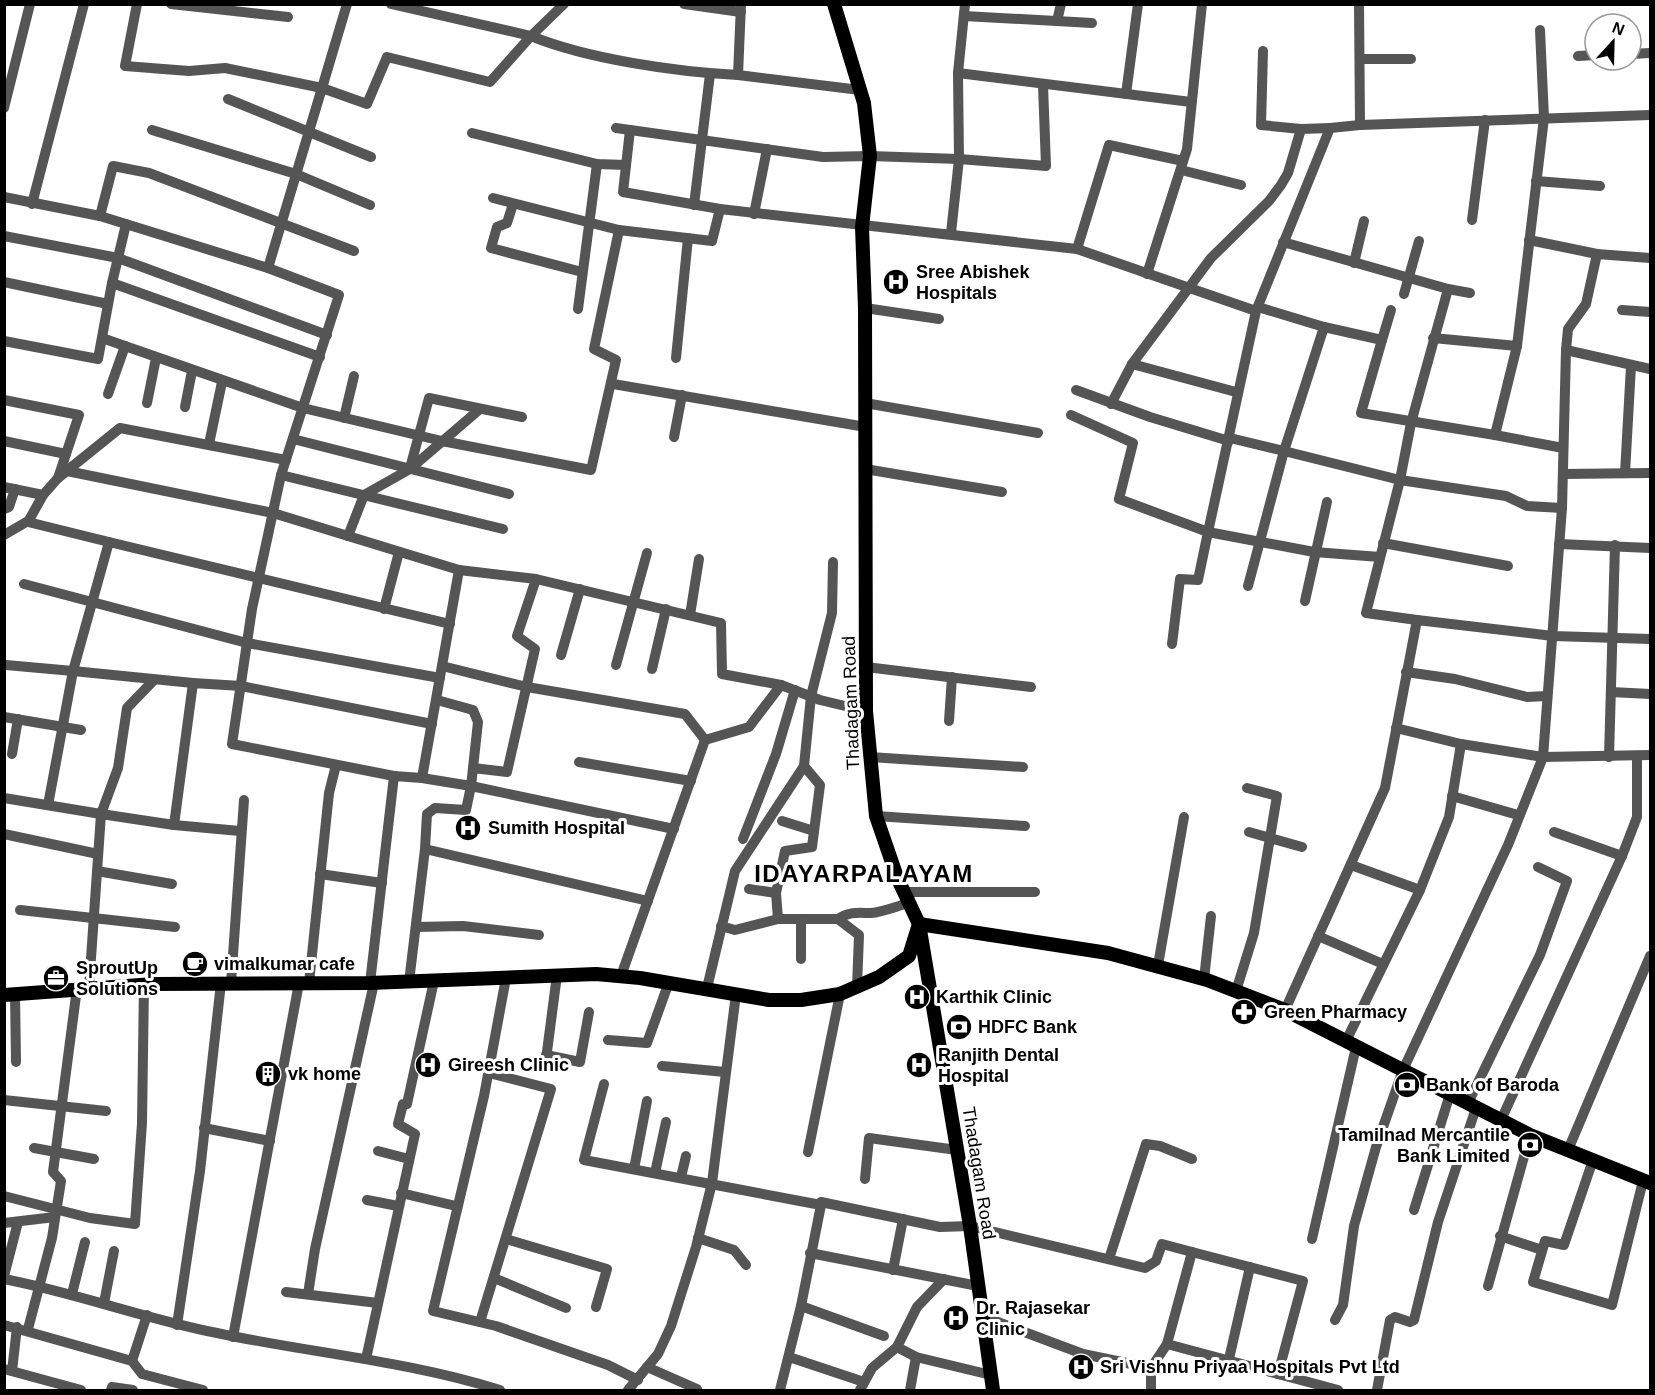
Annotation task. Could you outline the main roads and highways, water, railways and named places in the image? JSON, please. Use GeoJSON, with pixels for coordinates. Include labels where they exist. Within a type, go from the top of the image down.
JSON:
{"type":"FeatureCollection","features":[{"type":"Feature","properties":{"kind":"main road","name":"Thadagam Road"},"geometry":{"type":"LineString","coordinates":[[834,4],[860,90],[870,156],[862,226],[866,404],[866,711],[876,816],[919,924],[970,1226],[993,1390]]}},
{"type":"Feature","properties":{"kind":"main road"},"geometry":{"type":"LineString","coordinates":[[10,995],[144,984],[372,983],[557,975],[621,976],[707,988],[769,1000],[801,1000],[840,994],[879,977],[909,956],[919,924],[1037,940],[1158,965],[1204,979],[1285,1010],[1530,1135],[1647,1182]]}},
{"type":"Feature","properties":{"kind":"place","name":"Sree Abishek Hospitals"},"geometry":{"type":"Point","coordinates":[896,282]}},
{"type":"Feature","properties":{"kind":"place","name":"Sumith Hospital"},"geometry":{"type":"Point","coordinates":[468,828]}},
{"type":"Feature","properties":{"kind":"place","name":"vimalkumar cafe"},"geometry":{"type":"Point","coordinates":[195,964]}},
{"type":"Feature","properties":{"kind":"place","name":"SproutUp Solutions"},"geometry":{"type":"Point","coordinates":[56,978]}},
{"type":"Feature","properties":{"kind":"place","name":"Karthik Clinic"},"geometry":{"type":"Point","coordinates":[917,997]}},
{"type":"Feature","properties":{"kind":"place","name":"Green Pharmacy"},"geometry":{"type":"Point","coordinates":[1244,1012]}},
{"type":"Feature","properties":{"kind":"place","name":"HDFC Bank"},"geometry":{"type":"Point","coordinates":[959,1027]}},
{"type":"Feature","properties":{"kind":"place","name":"Gireesh Clinic"},"geometry":{"type":"Point","coordinates":[428,1065]}},
{"type":"Feature","properties":{"kind":"place","name":"Ranjith Dental Hospital"},"geometry":{"type":"Point","coordinates":[919,1065]}},
{"type":"Feature","properties":{"kind":"place","name":"vk home"},"geometry":{"type":"Point","coordinates":[268,1074]}},
{"type":"Feature","properties":{"kind":"place","name":"Bank of Baroda"},"geometry":{"type":"Point","coordinates":[1407,1085]}},
{"type":"Feature","properties":{"kind":"place","name":"Tamilnad Mercantile Bank Limited"},"geometry":{"type":"Point","coordinates":[1530,1145]}},
{"type":"Feature","properties":{"kind":"place","name":"Dr. Rajasekar Clinic"},"geometry":{"type":"Point","coordinates":[956,1318]}},
{"type":"Feature","properties":{"kind":"place","name":"Sri Vishnu Priyaa Hospitals Pvt Ltd"},"geometry":{"type":"Point","coordinates":[1081,1367]}},
{"type":"Feature","properties":{"kind":"district","name":"IDAYARPALAYAM"},"geometry":{"type":"Point","coordinates":[864,873]}}]}
